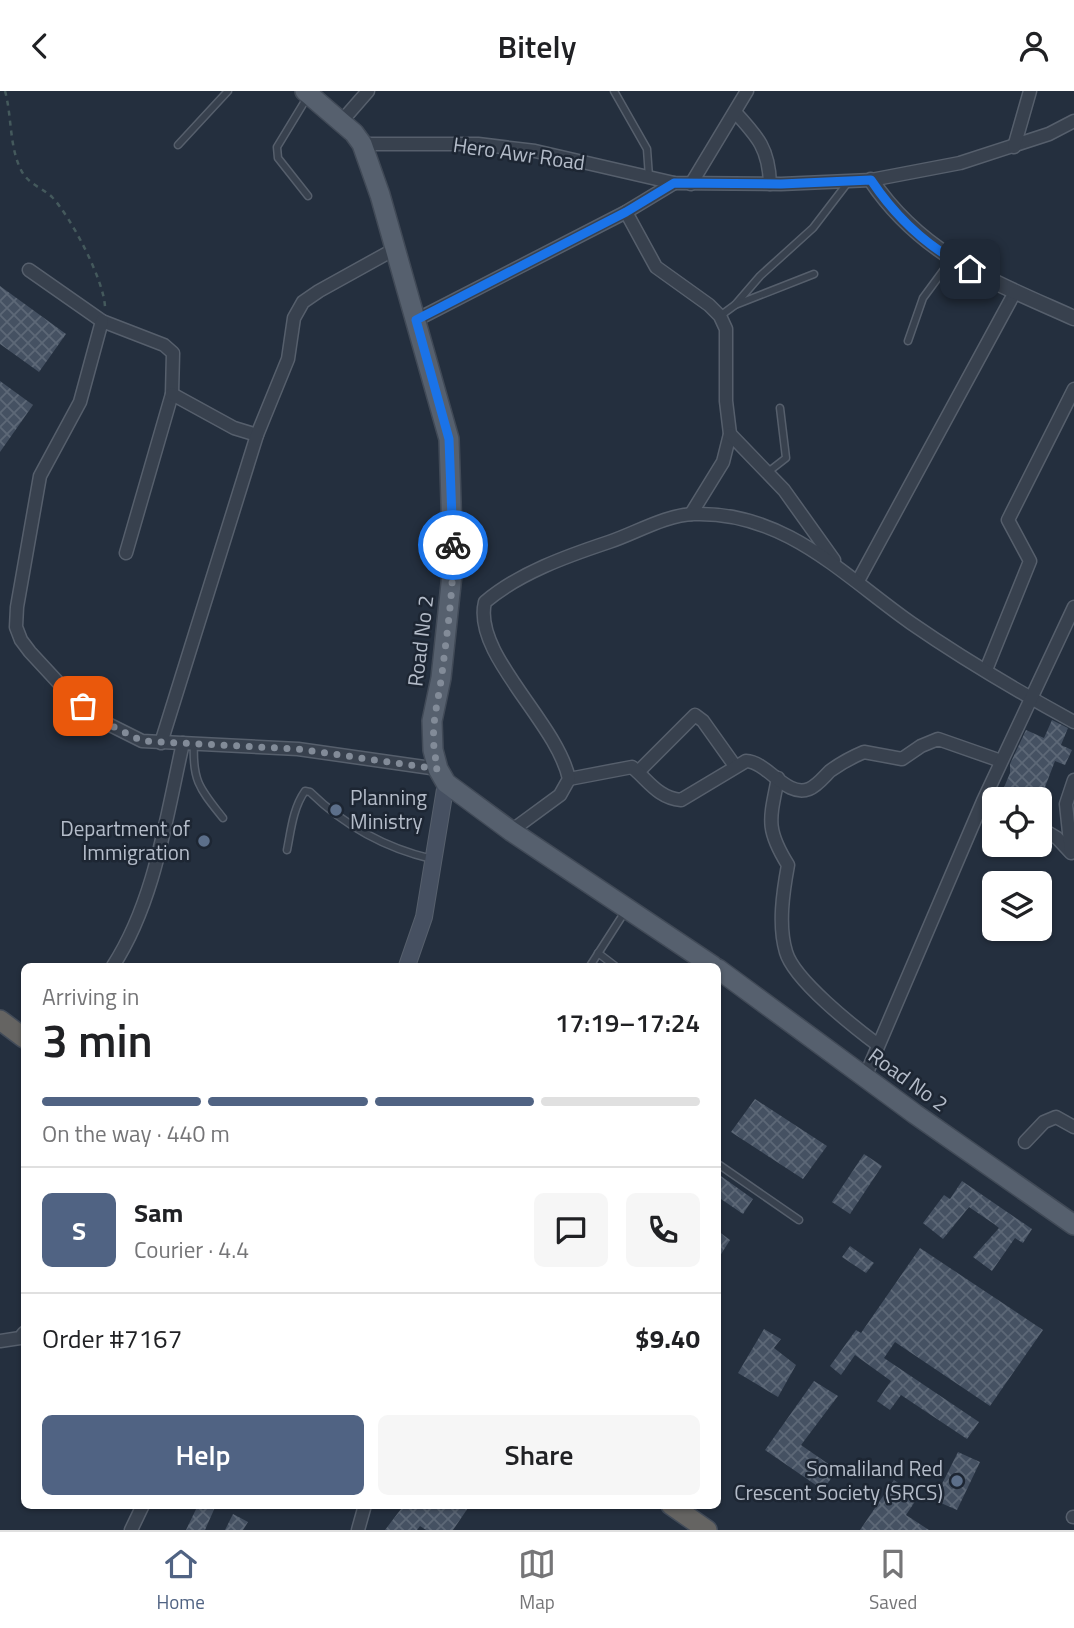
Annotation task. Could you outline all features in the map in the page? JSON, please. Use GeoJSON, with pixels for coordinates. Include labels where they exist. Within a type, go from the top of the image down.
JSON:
{"type":"FeatureCollection","features":[{"type":"Feature","properties":{"kind":"highway"},"geometry":{"type":"LineString","coordinates":[[0,1020],[21,1036]]}},
{"type":"Feature","properties":{"kind":"highway"},"geometry":{"type":"LineString","coordinates":[[677,1509],[707,1530]]}},
{"type":"Feature","properties":{"kind":"main road","name":"Road No 2"},"geometry":{"type":"LineString","coordinates":[[307,93],[362,144],[380,195],[393,250],[416,320],[449,439],[453,565],[442,678],[432,721],[433,750],[442,776]]}},
{"type":"Feature","properties":{"kind":"main road"},"geometry":{"type":"LineString","coordinates":[[442,776],[511,831],[709,963]]}},
{"type":"Feature","properties":{"kind":"main road"},"geometry":{"type":"LineString","coordinates":[[408,963],[424,917],[434,859],[442,776]]}},
{"type":"Feature","properties":{"kind":"main road","name":"Road No 2"},"geometry":{"type":"LineString","coordinates":[[721,971],[864,1077],[1074,1225]]}},
{"type":"Feature","properties":{"kind":"street"},"geometry":{"type":"LineString","coordinates":[[341,122],[368,91]]}},
{"type":"Feature","properties":{"kind":"street"},"geometry":{"type":"LineString","coordinates":[[691,184],[747,91]]}},
{"type":"Feature","properties":{"kind":"street"},"geometry":{"type":"LineString","coordinates":[[1014,147],[1030,91]]}},
{"type":"Feature","properties":{"kind":"street"},"geometry":{"type":"LineString","coordinates":[[735,112],[757,135],[764,148],[769,160],[770,184]]}},
{"type":"Feature","properties":{"kind":"street","name":"Hero Awr Road"},"geometry":{"type":"LineString","coordinates":[[362,144],[478,144],[535,151],[674,183],[770,184],[871,180],[960,163],[1014,147],[1074,121]]}},
{"type":"Feature","properties":{"kind":"street"},"geometry":{"type":"LineString","coordinates":[[871,180],[888,205],[914,232],[951,260],[1074,318]]}},
{"type":"Feature","properties":{"kind":"street"},"geometry":{"type":"LineString","coordinates":[[416,320],[626,212],[674,183]]}},
{"type":"Feature","properties":{"kind":"street"},"geometry":{"type":"LineString","coordinates":[[626,212],[656,267],[720,316],[726,329],[726,401],[730,434],[723,462],[691,514]]}},
{"type":"Feature","properties":{"kind":"street"},"geometry":{"type":"LineString","coordinates":[[161,743],[257,435],[288,359],[294,318],[303,302],[393,250]]}},
{"type":"Feature","properties":{"kind":"street"},"geometry":{"type":"LineString","coordinates":[[29,270],[102,321],[164,345],[173,353],[172,394],[125,553]]}},
{"type":"Feature","properties":{"kind":"street"},"geometry":{"type":"LineString","coordinates":[[858,581],[1015,292]]}},
{"type":"Feature","properties":{"kind":"street"},"geometry":{"type":"LineString","coordinates":[[102,321],[80,402],[40,476],[29,530],[29,551],[16,627],[21,640],[98,719],[142,741],[312,750],[442,776]]}},
{"type":"Feature","properties":{"kind":"street"},"geometry":{"type":"LineString","coordinates":[[986,670],[1030,561],[1008,520],[1074,389]]}},
{"type":"Feature","properties":{"kind":"street"},"geometry":{"type":"LineString","coordinates":[[172,394],[234,428],[257,435]]}},
{"type":"Feature","properties":{"kind":"street"},"geometry":{"type":"LineString","coordinates":[[730,434],[799,509],[836,563]]}},
{"type":"Feature","properties":{"kind":"street"},"geometry":{"type":"LineString","coordinates":[[511,831],[560,795],[569,779],[561,751],[494,651],[484,628],[485,602],[533,572],[659,523],[691,514],[715,515],[789,535],[836,563],[911,622],[1030,698],[1074,722]]}},
{"type":"Feature","properties":{"kind":"street"},"geometry":{"type":"LineString","coordinates":[[993,787],[1001,761],[1074,607]]}},
{"type":"Feature","properties":{"kind":"street"},"geometry":{"type":"LineString","coordinates":[[638,772],[695,715],[703,721],[735,766]]}},
{"type":"Feature","properties":{"kind":"street"},"geometry":{"type":"LineString","coordinates":[[569,779],[632,767],[668,799],[681,800],[735,766],[754,761],[792,789],[811,788],[833,769],[864,752],[902,759],[920,745],[938,739],[1001,761]]}},
{"type":"Feature","properties":{"kind":"street"},"geometry":{"type":"LineString","coordinates":[[115,963],[124,949],[154,869],[189,743]]}},
{"type":"Feature","properties":{"kind":"street"},"geometry":{"type":"LineString","coordinates":[[778,778],[769,824],[776,847],[788,865],[783,891],[786,954],[816,992],[878,1045]]}},
{"type":"Feature","properties":{"kind":"street"},"geometry":{"type":"LineString","coordinates":[[1072,854],[1066,804],[1074,780]]}},
{"type":"Feature","properties":{"kind":"street"},"geometry":{"type":"LineString","coordinates":[[864,1077],[982,817]]}},
{"type":"Feature","properties":{"kind":"street"},"geometry":{"type":"LineString","coordinates":[[1052,835],[1072,854]]}},
{"type":"Feature","properties":{"kind":"street"},"geometry":{"type":"LineString","coordinates":[[1025,1142],[1044,1122],[1056,1117],[1074,1127]]}},
{"type":"Feature","properties":{"kind":"street"},"geometry":{"type":"LineString","coordinates":[[0,1341],[21,1337]]}},
{"type":"Feature","properties":{"kind":"street"},"geometry":{"type":"LineString","coordinates":[[131,1530],[140,1509]]}},
{"type":"Feature","properties":{"kind":"street"},"geometry":{"type":"LineString","coordinates":[[358,1530],[364,1509]]}},
{"type":"Feature","properties":{"kind":"lane"},"geometry":{"type":"LineString","coordinates":[[178,145],[228,91]]}},
{"type":"Feature","properties":{"kind":"lane"},"geometry":{"type":"LineString","coordinates":[[614,91],[647,149],[649,177]]}},
{"type":"Feature","properties":{"kind":"lane"},"geometry":{"type":"LineString","coordinates":[[307,93],[277,146],[278,158],[308,196]]}},
{"type":"Feature","properties":{"kind":"lane"},"geometry":{"type":"LineString","coordinates":[[720,316],[735,305],[760,276],[813,228],[849,181]]}},
{"type":"Feature","properties":{"kind":"lane"},"geometry":{"type":"LineString","coordinates":[[908,341],[923,297],[951,260]]}},
{"type":"Feature","properties":{"kind":"lane"},"geometry":{"type":"LineString","coordinates":[[735,305],[814,274]]}},
{"type":"Feature","properties":{"kind":"lane"},"geometry":{"type":"LineString","coordinates":[[768,473],[786,458],[780,408]]}},
{"type":"Feature","properties":{"kind":"lane"},"geometry":{"type":"LineString","coordinates":[[189,743],[193,771],[204,795],[223,818]]}},
{"type":"Feature","properties":{"kind":"lane"},"geometry":{"type":"LineString","coordinates":[[288,850],[294,815],[305,791],[310,792],[349,824],[389,847],[434,859]]}},
{"type":"Feature","properties":{"kind":"lane"},"geometry":{"type":"LineString","coordinates":[[592,963],[627,908]]}},
{"type":"Feature","properties":{"kind":"lane"},"geometry":{"type":"LineString","coordinates":[[598,953],[611,963]]}},
{"type":"Feature","properties":{"kind":"lane"},"geometry":{"type":"LineString","coordinates":[[721,1166],[799,1220]]}},
{"type":"Feature","properties":{"kind":"path"},"geometry":{"type":"LineString","coordinates":[[5,91],[21,171],[31,184],[43,189],[62,209],[102,285],[105,305],[102,321]]}},
{"type":"Feature","properties":{"kind":"building"},"geometry":{"type":"Polygon","coordinates":[[[0,286],[66,334],[39,372],[0,344],[0,286]]]}},
{"type":"Feature","properties":{"kind":"building"},"geometry":{"type":"Polygon","coordinates":[[[0,381],[33,405],[0,452],[0,381]]]}},
{"type":"Feature","properties":{"kind":"building"},"geometry":{"type":"Polygon","coordinates":[[[1052,720],[1068,728],[1061,745],[1072,750],[1065,765],[1055,761],[1045,787],[1004,787],[1010,773],[1010,764],[1026,730],[1044,738],[1052,720]]]}},
{"type":"Feature","properties":{"kind":"building"},"geometry":{"type":"Polygon","coordinates":[[[755,1099],[827,1146],[803,1179],[731,1132],[755,1099]]]}},
{"type":"Feature","properties":{"kind":"building"},"geometry":{"type":"Polygon","coordinates":[[[864,1154],[882,1166],[850,1214],[832,1202],[864,1154]]]}},
{"type":"Feature","properties":{"kind":"building"},"geometry":{"type":"Polygon","coordinates":[[[721,1176],[753,1199],[743,1214],[721,1199],[721,1176]]]}},
{"type":"Feature","properties":{"kind":"building"},"geometry":{"type":"Polygon","coordinates":[[[962,1181],[1032,1229],[1023,1243],[1015,1238],[992,1271],[973,1257],[999,1228],[994,1224],[969,1207],[943,1239],[923,1223],[944,1195],[950,1199],[962,1181]]]}},
{"type":"Feature","properties":{"kind":"building"},"geometry":{"type":"Polygon","coordinates":[[[721,1233],[730,1240],[721,1254],[721,1233]]]}},
{"type":"Feature","properties":{"kind":"building"},"geometry":{"type":"Polygon","coordinates":[[[850,1246],[874,1263],[866,1273],[842,1257],[850,1246]]]}},
{"type":"Feature","properties":{"kind":"building"},"geometry":{"type":"Polygon","coordinates":[[[920,1248],[1043,1330],[990,1406],[895,1342],[884,1358],[979,1422],[967,1439],[901,1395],[890,1410],[877,1401],[891,1381],[855,1355],[841,1375],[830,1366],[856,1330],[861,1333],[920,1248]]]}},
{"type":"Feature","properties":{"kind":"building"},"geometry":{"type":"Polygon","coordinates":[[[764,1329],[781,1339],[774,1348],[796,1365],[778,1397],[738,1373],[764,1329]]]}},
{"type":"Feature","properties":{"kind":"building"},"geometry":{"type":"Polygon","coordinates":[[[814,1381],[838,1396],[801,1445],[837,1470],[823,1490],[765,1450],[814,1381]]]}},
{"type":"Feature","properties":{"kind":"building","name":"Somaliland Red Crescent Society (SRCS)"},"geometry":{"type":"Polygon","coordinates":[[[958,1452],[980,1462],[957,1510],[934,1500],[958,1452]]]}},
{"type":"Feature","properties":{"kind":"building"},"geometry":{"type":"Polygon","coordinates":[[[894,1480],[918,1497],[906,1515],[929,1530],[860,1530],[894,1480]]]}},
{"type":"Feature","properties":{"kind":"building"},"geometry":{"type":"Polygon","coordinates":[[[196,1509],[214,1509],[205,1530],[186,1530],[196,1509]]]}},
{"type":"Feature","properties":{"kind":"building"},"geometry":{"type":"Polygon","coordinates":[[[401,1509],[467,1509],[453,1530],[426,1530],[420,1526],[417,1530],[385,1530],[401,1509]]]}},
{"type":"Feature","properties":{"kind":"building"},"geometry":{"type":"Polygon","coordinates":[[[233,1514],[248,1522],[243,1530],[225,1530],[233,1514]]]}},
{"type":"Feature","properties":{"kind":"way so far"},"geometry":{"type":"LineString","coordinates":[[83,706],[98,719],[142,741],[298,749],[438,769],[433,750],[432,721],[442,678],[453,545]]}},
{"type":"Feature","properties":{"kind":"place","name":"Planning Ministry"},"geometry":{"type":"Point","coordinates":[336,810]}},
{"type":"Feature","properties":{"kind":"place","name":"Department of Immigration"},"geometry":{"type":"Point","coordinates":[204,841]}},
{"type":"Feature","properties":{"kind":"place","name":"Somaliland Red Crescent Society (SRCS)"},"geometry":{"type":"Point","coordinates":[957,1481]}},
{"type":"Feature","properties":{"kind":"route"},"geometry":{"type":"LineString","coordinates":[[453,545],[449,439],[416,320],[626,212],[674,183],[781,184],[871,180],[897,216],[914,232],[951,260],[970,269]]}}]}
